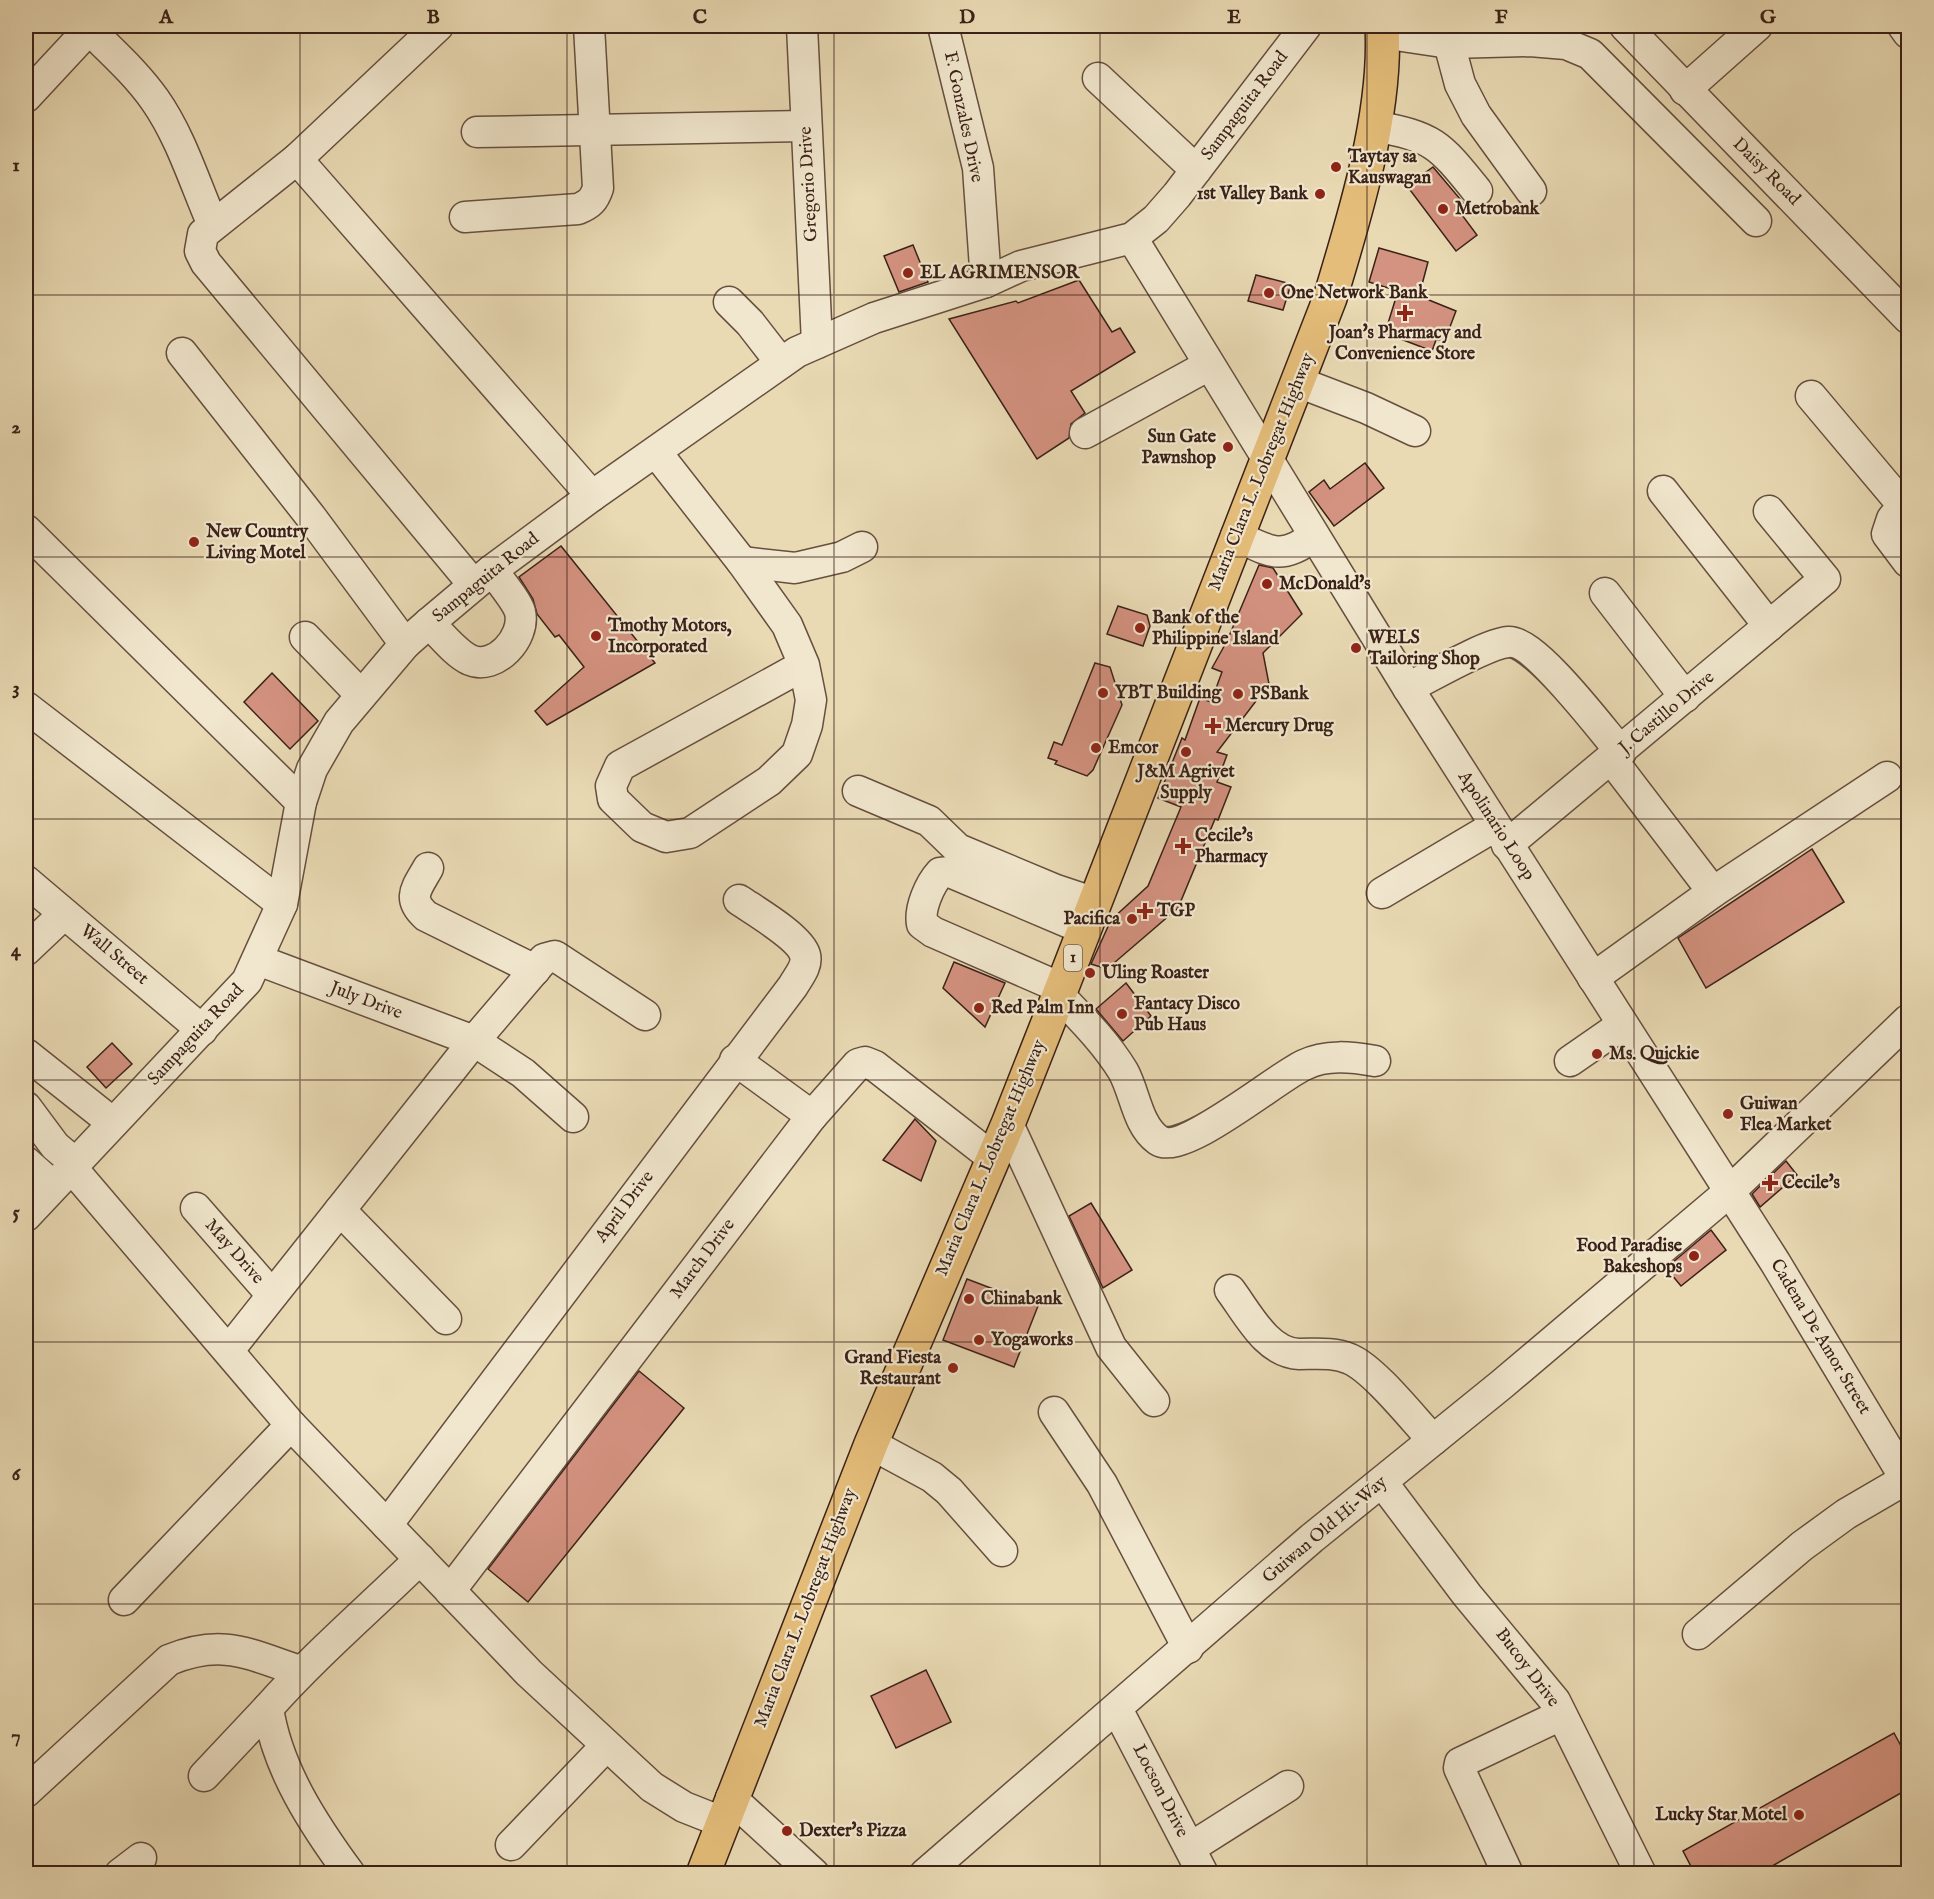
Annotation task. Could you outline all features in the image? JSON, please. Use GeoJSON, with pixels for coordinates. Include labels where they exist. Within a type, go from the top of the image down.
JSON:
{"type":"FeatureCollection","features":[{"type":"Feature","properties":{"kind":"highway","name":"Maria Clara L. Lobregat Highway"},"geometry":{"type":"LineString","coordinates":[[703,1874],[871,1444],[1008,1124],[1330,298],[1352,225],[1374,126],[1382,29]]}},
{"type":"Feature","properties":{"kind":"street"},"geometry":{"type":"LineString","coordinates":[[429,623],[468,660],[483,664],[498,658],[518,634],[520,612],[483,577],[206,263],[200,251],[200,241],[213,225],[297,159],[438,26]]}},
{"type":"Feature","properties":{"kind":"street"},"geometry":{"type":"LineString","coordinates":[[465,217],[570,210],[589,205],[598,188],[589,26]]}},
{"type":"Feature","properties":{"kind":"street","name":"Gregorio Drive"},"geometry":{"type":"LineString","coordinates":[[802,26],[817,343]]}},
{"type":"Feature","properties":{"kind":"street","name":"F. Gonzales Drive"},"geometry":{"type":"LineString","coordinates":[[943,26],[978,168],[986,282]]}},
{"type":"Feature","properties":{"kind":"street","name":"Sampaguita Road"},"geometry":{"type":"LineString","coordinates":[[48,1187],[113,1123],[247,981],[282,904],[301,802],[312,769],[339,722],[405,644],[483,577],[592,496],[781,363],[817,343],[874,318],[986,282],[1021,266],[1132,238],[1155,219],[1196,170],[1304,26]]}},
{"type":"Feature","properties":{"kind":"street","name":"Daisy Road"},"geometry":{"type":"LineString","coordinates":[[1625,26],[1685,90],[1903,302]]}},
{"type":"Feature","properties":{"kind":"street"},"geometry":{"type":"LineString","coordinates":[[1685,90],[1757,26]]}},
{"type":"Feature","properties":{"kind":"street"},"geometry":{"type":"LineString","coordinates":[[1903,26],[1908,33]]}},
{"type":"Feature","properties":{"kind":"street"},"geometry":{"type":"LineString","coordinates":[[26,97],[90,27],[156,101],[168,122],[213,225]]}},
{"type":"Feature","properties":{"kind":"street"},"geometry":{"type":"LineString","coordinates":[[1382,29],[1449,43],[1530,41],[1566,44],[1590,54],[1756,221]]}},
{"type":"Feature","properties":{"kind":"street"},"geometry":{"type":"LineString","coordinates":[[1449,43],[1460,84],[1476,114],[1532,191]]}},
{"type":"Feature","properties":{"kind":"street"},"geometry":{"type":"LineString","coordinates":[[1098,78],[1196,170]]}},
{"type":"Feature","properties":{"kind":"street"},"geometry":{"type":"LineString","coordinates":[[477,132],[807,126]]}},
{"type":"Feature","properties":{"kind":"street"},"geometry":{"type":"LineString","coordinates":[[1374,126],[1409,132],[1434,143],[1449,156],[1477,191]]}},
{"type":"Feature","properties":{"kind":"street"},"geometry":{"type":"LineString","coordinates":[[297,159],[592,496]]}},
{"type":"Feature","properties":{"kind":"street"},"geometry":{"type":"LineString","coordinates":[[1132,238],[1266,458]]}},
{"type":"Feature","properties":{"kind":"street"},"geometry":{"type":"LineString","coordinates":[[729,302],[750,323],[781,363]]}},
{"type":"Feature","properties":{"kind":"street"},"geometry":{"type":"LineString","coordinates":[[182,353],[311,517],[405,644]]}},
{"type":"Feature","properties":{"kind":"street"},"geometry":{"type":"LineString","coordinates":[[1085,433],[1209,365]]}},
{"type":"Feature","properties":{"kind":"street"},"geometry":{"type":"LineString","coordinates":[[1298,382],[1366,408],[1415,431]]}},
{"type":"Feature","properties":{"kind":"street"},"geometry":{"type":"LineString","coordinates":[[1811,396],[1901,503],[1901,508],[1892,519],[1887,534],[1908,562]]}},
{"type":"Feature","properties":{"kind":"street"},"geometry":{"type":"LineString","coordinates":[[656,452],[742,562],[787,625],[804,665],[811,700],[807,724],[797,754],[769,780],[690,833],[666,837],[642,827],[613,799],[611,786],[620,766],[804,665]]}},
{"type":"Feature","properties":{"kind":"street","name":"Apolinario Loop"},"geometry":{"type":"LineString","coordinates":[[1266,458],[1408,688],[1730,1192]]}},
{"type":"Feature","properties":{"kind":"street"},"geometry":{"type":"LineString","coordinates":[[1663,490],[1769,626]]}},
{"type":"Feature","properties":{"kind":"street","name":"J. Castillo Drive"},"geometry":{"type":"LineString","coordinates":[[1382,893],[1501,835],[1616,756],[1825,579],[1769,511]]}},
{"type":"Feature","properties":{"kind":"street"},"geometry":{"type":"LineString","coordinates":[[26,530],[301,802]]}},
{"type":"Feature","properties":{"kind":"street"},"geometry":{"type":"LineString","coordinates":[[1236,536],[1270,552],[1283,553],[1297,549],[1314,536]]}},
{"type":"Feature","properties":{"kind":"street"},"geometry":{"type":"LineString","coordinates":[[742,562],[795,568],[842,557],[862,547]]}},
{"type":"Feature","properties":{"kind":"street"},"geometry":{"type":"LineString","coordinates":[[1605,593],[1685,697]]}},
{"type":"Feature","properties":{"kind":"street"},"geometry":{"type":"LineString","coordinates":[[304,637],[361,695]]}},
{"type":"Feature","properties":{"kind":"street"},"geometry":{"type":"LineString","coordinates":[[1408,688],[1494,646],[1509,641],[1524,645],[1541,659],[1616,756],[1713,892]]}},
{"type":"Feature","properties":{"kind":"street"},"geometry":{"type":"LineString","coordinates":[[26,707],[282,904]]}},
{"type":"Feature","properties":{"kind":"street"},"geometry":{"type":"LineString","coordinates":[[1593,978],[1713,892],[1887,777]]}},
{"type":"Feature","properties":{"kind":"street"},"geometry":{"type":"LineString","coordinates":[[858,791],[929,821],[958,849],[1056,890],[1090,916]]}},
{"type":"Feature","properties":{"kind":"street"},"geometry":{"type":"LineString","coordinates":[[428,868],[414,892],[417,909],[426,916],[535,970]]}},
{"type":"Feature","properties":{"kind":"street"},"geometry":{"type":"LineString","coordinates":[[1090,916],[950,872],[940,873],[933,881],[921,916],[922,924],[933,932],[1060,991],[1125,1074],[1146,1127],[1159,1141],[1173,1143],[1202,1130],[1305,1064],[1346,1056],[1375,1060]]}},
{"type":"Feature","properties":{"kind":"street","name":"Wall Street"},"geometry":{"type":"LineString","coordinates":[[26,881],[202,1030]]}},
{"type":"Feature","properties":{"kind":"street","name":"April Drive"},"geometry":{"type":"LineString","coordinates":[[387,1525],[735,1060],[793,986],[804,966],[805,956],[797,942],[739,900]]}},
{"type":"Feature","properties":{"kind":"street"},"geometry":{"type":"LineString","coordinates":[[26,950],[64,914]]}},
{"type":"Feature","properties":{"kind":"street"},"geometry":{"type":"LineString","coordinates":[[229,1350],[474,1041],[544,959],[555,956],[645,1015]]}},
{"type":"Feature","properties":{"kind":"street","name":"July Drive"},"geometry":{"type":"LineString","coordinates":[[258,960],[474,1041],[523,1073],[573,1117]]}},
{"type":"Feature","properties":{"kind":"street"},"geometry":{"type":"LineString","coordinates":[[1570,1061],[1622,1025]]}},
{"type":"Feature","properties":{"kind":"street","name":"Guiwan Old Hi-Way"},"geometry":{"type":"LineString","coordinates":[[925,1874],[1118,1709],[1312,1538],[1730,1192],[1907,1025]]}},
{"type":"Feature","properties":{"kind":"street"},"geometry":{"type":"LineString","coordinates":[[26,1054],[113,1123]]}},
{"type":"Feature","properties":{"kind":"street"},"geometry":{"type":"LineString","coordinates":[[735,1060],[812,1116]]}},
{"type":"Feature","properties":{"kind":"street","name":"March Drive"},"geometry":{"type":"LineString","coordinates":[[450,1591],[812,1116],[853,1068],[865,1062],[875,1066],[993,1158]]}},
{"type":"Feature","properties":{"kind":"street"},"geometry":{"type":"LineString","coordinates":[[26,1107],[55,1146],[48,1187]]}},
{"type":"Feature","properties":{"kind":"street"},"geometry":{"type":"LineString","coordinates":[[1008,1124],[1111,1347],[1154,1401]]}},
{"type":"Feature","properties":{"kind":"street"},"geometry":{"type":"LineString","coordinates":[[26,1162],[48,1187],[229,1350],[291,1425],[529,1673],[606,1746],[669,1799],[727,1810],[814,1874]]}},
{"type":"Feature","properties":{"kind":"street","name":"Cadena De Amor Street"},"geometry":{"type":"LineString","coordinates":[[1730,1192],[1907,1481]]}},
{"type":"Feature","properties":{"kind":"street","name":"May Drive"},"geometry":{"type":"LineString","coordinates":[[196,1208],[272,1295]]}},
{"type":"Feature","properties":{"kind":"street"},"geometry":{"type":"LineString","coordinates":[[340,1210],[446,1319]]}},
{"type":"Feature","properties":{"kind":"street"},"geometry":{"type":"LineString","coordinates":[[1230,1290],[1273,1346],[1296,1354],[1330,1353],[1352,1360],[1373,1376],[1433,1440]]}},
{"type":"Feature","properties":{"kind":"street"},"geometry":{"type":"LineString","coordinates":[[1054,1412],[1102,1484],[1188,1648]]}},
{"type":"Feature","properties":{"kind":"street"},"geometry":{"type":"LineString","coordinates":[[124,1600],[291,1425]]}},
{"type":"Feature","properties":{"kind":"street"},"geometry":{"type":"LineString","coordinates":[[871,1444],[932,1478],[949,1491],[1002,1551]]}},
{"type":"Feature","properties":{"kind":"street"},"geometry":{"type":"LineString","coordinates":[[1698,1634],[1802,1546],[1846,1514],[1907,1481]]}},
{"type":"Feature","properties":{"kind":"street","name":"Bucoy Drive"},"geometry":{"type":"LineString","coordinates":[[1382,1482],[1467,1594],[1555,1701],[1641,1874]]}},
{"type":"Feature","properties":{"kind":"street"},"geometry":{"type":"LineString","coordinates":[[204,1776],[300,1671],[343,1635],[420,1559]]}},
{"type":"Feature","properties":{"kind":"street"},"geometry":{"type":"LineString","coordinates":[[26,1792],[169,1660],[193,1651],[217,1647],[240,1651],[300,1671]]}},
{"type":"Feature","properties":{"kind":"street"},"geometry":{"type":"LineString","coordinates":[[268,1708],[274,1739],[288,1776],[350,1874]]}},
{"type":"Feature","properties":{"kind":"street","name":"Locson Drive"},"geometry":{"type":"LineString","coordinates":[[1118,1709],[1197,1861]]}},
{"type":"Feature","properties":{"kind":"street"},"geometry":{"type":"LineString","coordinates":[[1508,1874],[1459,1768],[1460,1763],[1561,1715]]}},
{"type":"Feature","properties":{"kind":"street"},"geometry":{"type":"LineString","coordinates":[[511,1845],[606,1746]]}},
{"type":"Feature","properties":{"kind":"street"},"geometry":{"type":"LineString","coordinates":[[1197,1861],[1288,1786]]}},
{"type":"Feature","properties":{"kind":"building","name":"Metrobank"},"geometry":{"type":"Polygon","coordinates":[[[1433,167],[1466,206],[1459,211],[1477,235],[1456,251],[1407,186],[1433,167]]]}},
{"type":"Feature","properties":{"kind":"building","name":"EL AGRIMENSOR"},"geometry":{"type":"Polygon","coordinates":[[[913,245],[928,282],[899,292],[884,256],[913,245]]]}},
{"type":"Feature","properties":{"kind":"building"},"geometry":{"type":"Polygon","coordinates":[[[1379,248],[1428,262],[1419,296],[1456,311],[1445,340],[1436,340],[1432,351],[1385,333],[1398,291],[1369,282],[1379,248]]]}},
{"type":"Feature","properties":{"kind":"building","name":"One Network Bank"},"geometry":{"type":"Polygon","coordinates":[[[1256,275],[1291,284],[1283,310],[1248,301],[1256,275]]]}},
{"type":"Feature","properties":{"kind":"building"},"geometry":{"type":"Polygon","coordinates":[[[1079,280],[1112,332],[1120,328],[1135,352],[1071,391],[1085,413],[1071,424],[1069,438],[1037,459],[949,319],[1016,301],[1018,303],[1079,280]]]}},
{"type":"Feature","properties":{"kind":"building"},"geometry":{"type":"Polygon","coordinates":[[[1365,463],[1384,488],[1334,526],[1309,492],[1324,480],[1330,489],[1365,463]]]}},
{"type":"Feature","properties":{"kind":"building","name":"Tmothy Motors, Incorporated"},"geometry":{"type":"Polygon","coordinates":[[[561,546],[655,663],[547,725],[535,711],[584,667],[559,635],[555,637],[537,614],[533,599],[519,577],[561,546]]]}},
{"type":"Feature","properties":{"kind":"building"},"geometry":{"type":"Polygon","coordinates":[[[1259,565],[1273,568],[1302,614],[1263,653],[1269,684],[1217,752],[1227,755],[1217,782],[1231,787],[1218,820],[1215,819],[1178,908],[1107,969],[1091,964],[1111,920],[1148,886],[1181,807],[1158,798],[1182,738],[1185,740],[1200,698],[1211,702],[1222,672],[1212,668],[1227,641],[1259,565]]]}},
{"type":"Feature","properties":{"kind":"building"},"geometry":{"type":"Polygon","coordinates":[[[1118,606],[1147,615],[1150,626],[1143,646],[1107,634],[1118,606]]]}},
{"type":"Feature","properties":{"kind":"building","name":"YBT Building"},"geometry":{"type":"Polygon","coordinates":[[[1095,663],[1110,667],[1122,705],[1093,770],[1087,776],[1055,764],[1057,761],[1048,758],[1054,742],[1062,745],[1095,663]]]}},
{"type":"Feature","properties":{"kind":"building"},"geometry":{"type":"Polygon","coordinates":[[[272,673],[318,721],[290,749],[244,702],[272,673]]]}},
{"type":"Feature","properties":{"kind":"building"},"geometry":{"type":"Polygon","coordinates":[[[1812,849],[1844,902],[1706,988],[1678,938],[1812,849]]]}},
{"type":"Feature","properties":{"kind":"building","name":"Red Palm Inn"},"geometry":{"type":"Polygon","coordinates":[[[954,962],[1005,983],[985,1027],[943,988],[954,962]]]}},
{"type":"Feature","properties":{"kind":"building","name":"Fantacy Disco Pub Haus"},"geometry":{"type":"Polygon","coordinates":[[[1126,983],[1151,1016],[1123,1041],[1096,1009],[1126,983]]]}},
{"type":"Feature","properties":{"kind":"building"},"geometry":{"type":"Polygon","coordinates":[[[112,1043],[132,1064],[106,1088],[87,1067],[112,1043]]]}},
{"type":"Feature","properties":{"kind":"building"},"geometry":{"type":"Polygon","coordinates":[[[915,1119],[936,1141],[921,1181],[883,1160],[915,1119]]]}},
{"type":"Feature","properties":{"kind":"building","name":"Cecile's"},"geometry":{"type":"Polygon","coordinates":[[[1786,1161],[1797,1175],[1760,1207],[1752,1194],[1786,1161]]]}},
{"type":"Feature","properties":{"kind":"building"},"geometry":{"type":"Polygon","coordinates":[[[1091,1203],[1132,1270],[1103,1288],[1069,1216],[1091,1203]]]}},
{"type":"Feature","properties":{"kind":"building","name":"Food Paradise Bakeshops"},"geometry":{"type":"Polygon","coordinates":[[[1711,1230],[1726,1250],[1681,1286],[1666,1268],[1711,1230]]]}},
{"type":"Feature","properties":{"kind":"building"},"geometry":{"type":"Polygon","coordinates":[[[967,1279],[1038,1306],[1014,1367],[943,1340],[967,1279]]]}},
{"type":"Feature","properties":{"kind":"building"},"geometry":{"type":"Polygon","coordinates":[[[639,1371],[684,1408],[528,1602],[488,1569],[639,1371]]]}},
{"type":"Feature","properties":{"kind":"building"},"geometry":{"type":"Polygon","coordinates":[[[926,1670],[951,1722],[896,1748],[871,1696],[926,1670]]]}},
{"type":"Feature","properties":{"kind":"building"},"geometry":{"type":"Polygon","coordinates":[[[1894,1733],[1908,1759],[1908,1789],[1758,1874],[1695,1874],[1683,1851],[1894,1733]]]}},
{"type":"Feature","properties":{"kind":"place","name":"Taytay sa Kauswagan"},"geometry":{"type":"Point","coordinates":[1336,167]}},
{"type":"Feature","properties":{"kind":"place","name":"1st Valley Bank"},"geometry":{"type":"Point","coordinates":[1320,194]}},
{"type":"Feature","properties":{"kind":"place","name":"Metrobank"},"geometry":{"type":"Point","coordinates":[1443,209]}},
{"type":"Feature","properties":{"kind":"place","name":"EL AGRIMENSOR"},"geometry":{"type":"Point","coordinates":[908,273]}},
{"type":"Feature","properties":{"kind":"place","name":"One Network Bank"},"geometry":{"type":"Point","coordinates":[1269,293]}},
{"type":"Feature","properties":{"kind":"place","name":"Joan's Pharmacy and Convenience Store"},"geometry":{"type":"Point","coordinates":[1405,313]}},
{"type":"Feature","properties":{"kind":"place","name":"Sun Gate Pawnshop"},"geometry":{"type":"Point","coordinates":[1228,447]}},
{"type":"Feature","properties":{"kind":"place","name":"New Country Living Motel"},"geometry":{"type":"Point","coordinates":[194,542]}},
{"type":"Feature","properties":{"kind":"place","name":"McDonald's"},"geometry":{"type":"Point","coordinates":[1267,584]}},
{"type":"Feature","properties":{"kind":"place","name":"Bank of the Philippine Island"},"geometry":{"type":"Point","coordinates":[1140,628]}},
{"type":"Feature","properties":{"kind":"place","name":"Tmothy Motors, Incorporated"},"geometry":{"type":"Point","coordinates":[596,636]}},
{"type":"Feature","properties":{"kind":"place","name":"WELS Tailoring Shop"},"geometry":{"type":"Point","coordinates":[1356,648]}},
{"type":"Feature","properties":{"kind":"place","name":"YBT Building"},"geometry":{"type":"Point","coordinates":[1103,693]}},
{"type":"Feature","properties":{"kind":"place","name":"PSBank"},"geometry":{"type":"Point","coordinates":[1238,694]}},
{"type":"Feature","properties":{"kind":"place","name":"Mercury Drug"},"geometry":{"type":"Point","coordinates":[1213,726]}},
{"type":"Feature","properties":{"kind":"place","name":"Emcor"},"geometry":{"type":"Point","coordinates":[1096,748]}},
{"type":"Feature","properties":{"kind":"place","name":"J&M Agrivet Supply"},"geometry":{"type":"Point","coordinates":[1186,752]}},
{"type":"Feature","properties":{"kind":"place","name":"Cecile's Pharmacy"},"geometry":{"type":"Point","coordinates":[1183,846]}},
{"type":"Feature","properties":{"kind":"place","name":"TGP"},"geometry":{"type":"Point","coordinates":[1145,911]}},
{"type":"Feature","properties":{"kind":"place","name":"Pacifica"},"geometry":{"type":"Point","coordinates":[1132,919]}},
{"type":"Feature","properties":{"kind":"place","name":"Uling Roaster"},"geometry":{"type":"Point","coordinates":[1090,973]}},
{"type":"Feature","properties":{"kind":"place","name":"Red Palm Inn"},"geometry":{"type":"Point","coordinates":[979,1008]}},
{"type":"Feature","properties":{"kind":"place","name":"Fantacy Disco Pub Haus"},"geometry":{"type":"Point","coordinates":[1122,1014]}},
{"type":"Feature","properties":{"kind":"place","name":"Ms. Quickie"},"geometry":{"type":"Point","coordinates":[1597,1054]}},
{"type":"Feature","properties":{"kind":"place","name":"Guiwan Flea Market"},"geometry":{"type":"Point","coordinates":[1728,1114]}},
{"type":"Feature","properties":{"kind":"place","name":"Cecile's"},"geometry":{"type":"Point","coordinates":[1770,1183]}},
{"type":"Feature","properties":{"kind":"place","name":"Food Paradise Bakeshops"},"geometry":{"type":"Point","coordinates":[1694,1256]}},
{"type":"Feature","properties":{"kind":"place","name":"Chinabank"},"geometry":{"type":"Point","coordinates":[969,1299]}},
{"type":"Feature","properties":{"kind":"place","name":"Yogaworks"},"geometry":{"type":"Point","coordinates":[979,1340]}},
{"type":"Feature","properties":{"kind":"place","name":"Grand Fiesta Restaurant"},"geometry":{"type":"Point","coordinates":[953,1368]}},
{"type":"Feature","properties":{"kind":"place","name":"Lucky Star Motel"},"geometry":{"type":"Point","coordinates":[1799,1815]}},
{"type":"Feature","properties":{"kind":"place","name":"Dexter's Pizza"},"geometry":{"type":"Point","coordinates":[787,1831]}}]}
